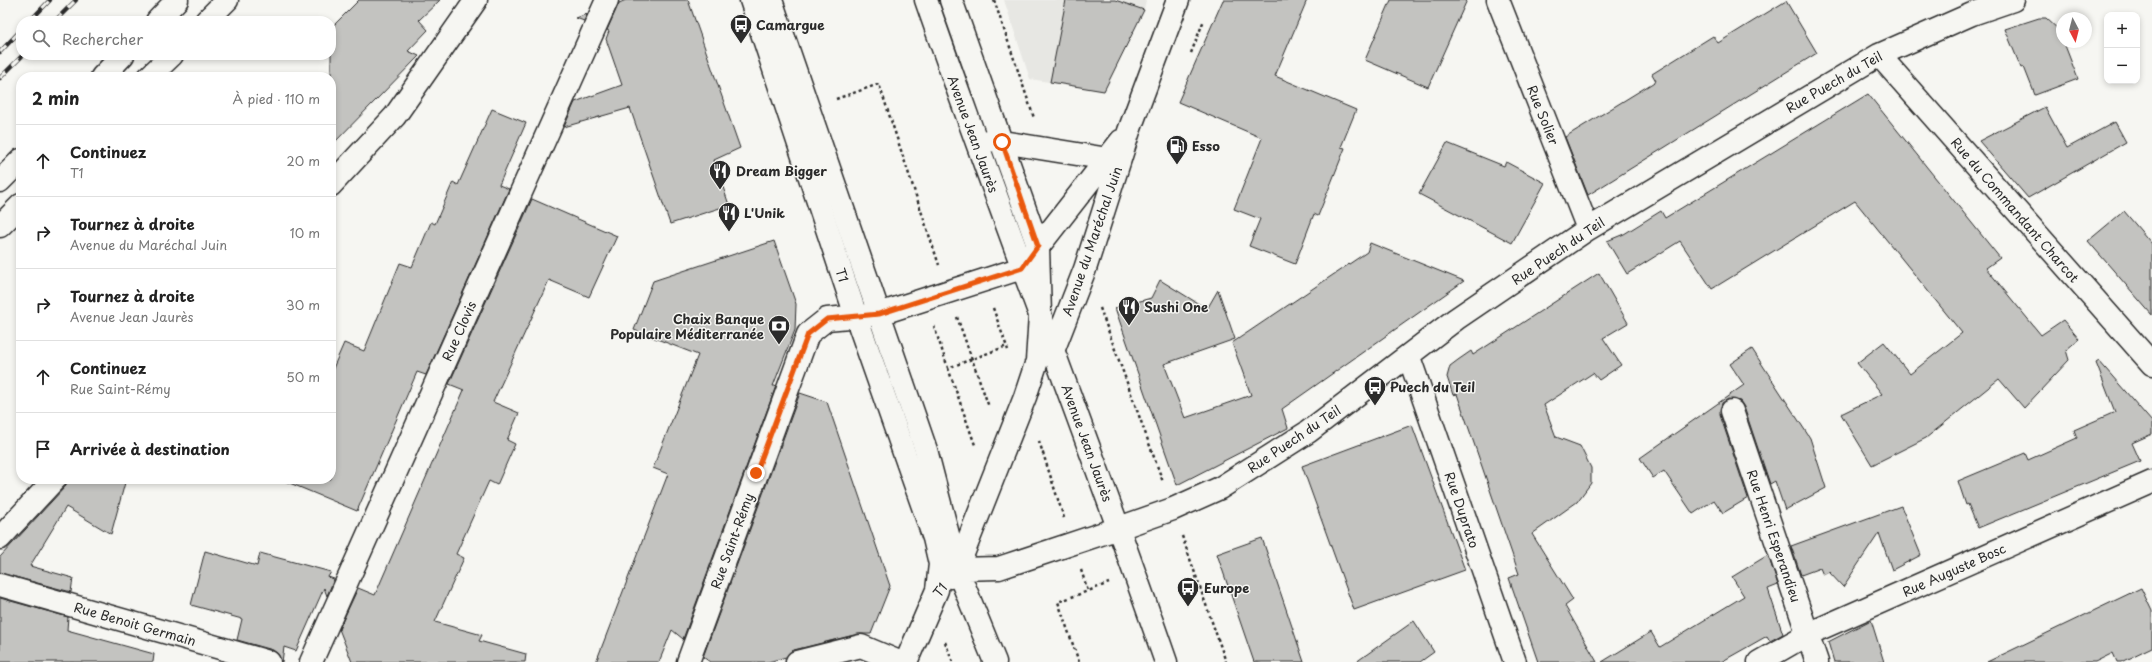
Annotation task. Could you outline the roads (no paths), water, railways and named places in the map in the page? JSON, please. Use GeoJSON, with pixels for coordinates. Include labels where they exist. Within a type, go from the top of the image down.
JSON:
{"type":"FeatureCollection","features":[{"type":"Feature","properties":{"kind":"street"},"geometry":{"type":"LineString","coordinates":[[162,16],[177,0]]}},
{"type":"Feature","properties":{"kind":"street"},"geometry":{"type":"LineString","coordinates":[[181,0],[195,16]]}},
{"type":"Feature","properties":{"kind":"street"},"geometry":{"type":"LineString","coordinates":[[211,16],[227,0]]}},
{"type":"Feature","properties":{"kind":"street"},"geometry":{"type":"LineString","coordinates":[[336,180],[395,116],[476,0]]}},
{"type":"Feature","properties":{"kind":"street","name":"Rue Clovis"},"geometry":{"type":"LineString","coordinates":[[311,662],[607,0]]}},
{"type":"Feature","properties":{"kind":"street","name":"T1"},"geometry":{"type":"LineString","coordinates":[[751,0],[856,316],[934,538],[949,567]]}},
{"type":"Feature","properties":{"kind":"street"},"geometry":{"type":"LineString","coordinates":[[771,0],[926,450],[949,567],[995,662]]}},
{"type":"Feature","properties":{"kind":"street","name":"Avenue Jean Jaurès"},"geometry":{"type":"LineString","coordinates":[[926,0],[973,137],[1119,528],[1166,662]]}},
{"type":"Feature","properties":{"kind":"street","name":"T1"},"geometry":{"type":"LineString","coordinates":[[906,662],[931,602],[949,567],[1025,397],[1037,361],[1040,315],[1038,246],[951,0]]}},
{"type":"Feature","properties":{"kind":"street","name":"Avenue du Maréchal Juin"},"geometry":{"type":"LineString","coordinates":[[1053,351],[1086,269],[1130,131],[1178,0]]}},
{"type":"Feature","properties":{"kind":"street","name":"Rue Solier"},"geometry":{"type":"LineString","coordinates":[[1498,0],[1588,230]]}},
{"type":"Feature","properties":{"kind":"street","name":"Rue Puech du Teil"},"geometry":{"type":"LineString","coordinates":[[1119,528],[1173,510],[1220,488],[1302,436],[1409,357],[1456,319],[1588,230],[1879,55],[1969,7],[2013,0]]}},
{"type":"Feature","properties":{"kind":"street","name":"Rue du Commandant Charcot"},"geometry":{"type":"LineString","coordinates":[[1879,55],[2152,364]]}},
{"type":"Feature","properties":{"kind":"street"},"geometry":{"type":"LineString","coordinates":[[107,72],[118,60]]}},
{"type":"Feature","properties":{"kind":"street"},"geometry":{"type":"LineString","coordinates":[[155,72],[167,60]]}},
{"type":"Feature","properties":{"kind":"street","name":"Avenue du Maréchal Juin"},"geometry":{"type":"LineString","coordinates":[[1022,268],[1130,131]]}},
{"type":"Feature","properties":{"kind":"street","name":"Avenue du Maréchal Juin"},"geometry":{"type":"LineString","coordinates":[[973,137],[1108,159]]}},
{"type":"Feature","properties":{"kind":"street"},"geometry":{"type":"LineString","coordinates":[[0,181],[16,165]]}},
{"type":"Feature","properties":{"kind":"street"},"geometry":{"type":"LineString","coordinates":[[0,226],[16,210]]}},
{"type":"Feature","properties":{"kind":"street"},"geometry":{"type":"LineString","coordinates":[[879,314],[1022,268]]}},
{"type":"Feature","properties":{"kind":"street","name":"Rue Saint-Rémy"},"geometry":{"type":"LineString","coordinates":[[688,662],[808,334],[827,319],[879,314]]}},
{"type":"Feature","properties":{"kind":"street","name":"Rue Duprato"},"geometry":{"type":"LineString","coordinates":[[1409,357],[1515,662]]}},
{"type":"Feature","properties":{"kind":"street","name":"Rue Henri Esperandieu"},"geometry":{"type":"LineString","coordinates":[[1732,411],[1817,662]]}},
{"type":"Feature","properties":{"kind":"street","name":"Rue Auguste Bosc"},"geometry":{"type":"LineString","coordinates":[[1759,662],[1808,634],[2152,482]]}},
{"type":"Feature","properties":{"kind":"street"},"geometry":{"type":"LineString","coordinates":[[0,538],[50,484]]}},
{"type":"Feature","properties":{"kind":"street"},"geometry":{"type":"LineString","coordinates":[[949,567],[999,568],[1119,528]]}},
{"type":"Feature","properties":{"kind":"street","name":"Rue Benoit Germain"},"geometry":{"type":"LineString","coordinates":[[0,585],[270,662]]}},
{"type":"Feature","properties":{"kind":"street"},"geometry":{"type":"LineString","coordinates":[[797,662],[861,646],[899,662]]}},
{"type":"Feature","properties":{"kind":"railway"},"geometry":{"type":"LineString","coordinates":[[35,16],[50,0]]}},
{"type":"Feature","properties":{"kind":"railway"},"geometry":{"type":"LineString","coordinates":[[60,16],[76,0]]}},
{"type":"Feature","properties":{"kind":"railway"},"geometry":{"type":"LineString","coordinates":[[0,52],[16,35]]}},
{"type":"Feature","properties":{"kind":"railway"},"geometry":{"type":"LineString","coordinates":[[0,78],[18,60]]}},
{"type":"Feature","properties":{"kind":"place","name":"Camargue"},"geometry":{"type":"Point","coordinates":[741,44]}},
{"type":"Feature","properties":{"kind":"place","name":"Esso"},"geometry":{"type":"Point","coordinates":[1177,166]}},
{"type":"Feature","properties":{"kind":"place","name":"Dream Bigger"},"geometry":{"type":"Point","coordinates":[720,190]}},
{"type":"Feature","properties":{"kind":"place","name":"L'Unik"},"geometry":{"type":"Point","coordinates":[729,232]}},
{"type":"Feature","properties":{"kind":"place","name":"Sushi One"},"geometry":{"type":"Point","coordinates":[1129,326]}},
{"type":"Feature","properties":{"kind":"place","name":"Chaix Banque Populaire Méditerranée"},"geometry":{"type":"Point","coordinates":[779,346]}},
{"type":"Feature","properties":{"kind":"place","name":"Puech du Teil"},"geometry":{"type":"Point","coordinates":[1375,406]}},
{"type":"Feature","properties":{"kind":"place","name":"Europe"},"geometry":{"type":"Point","coordinates":[1188,608]}}]}
